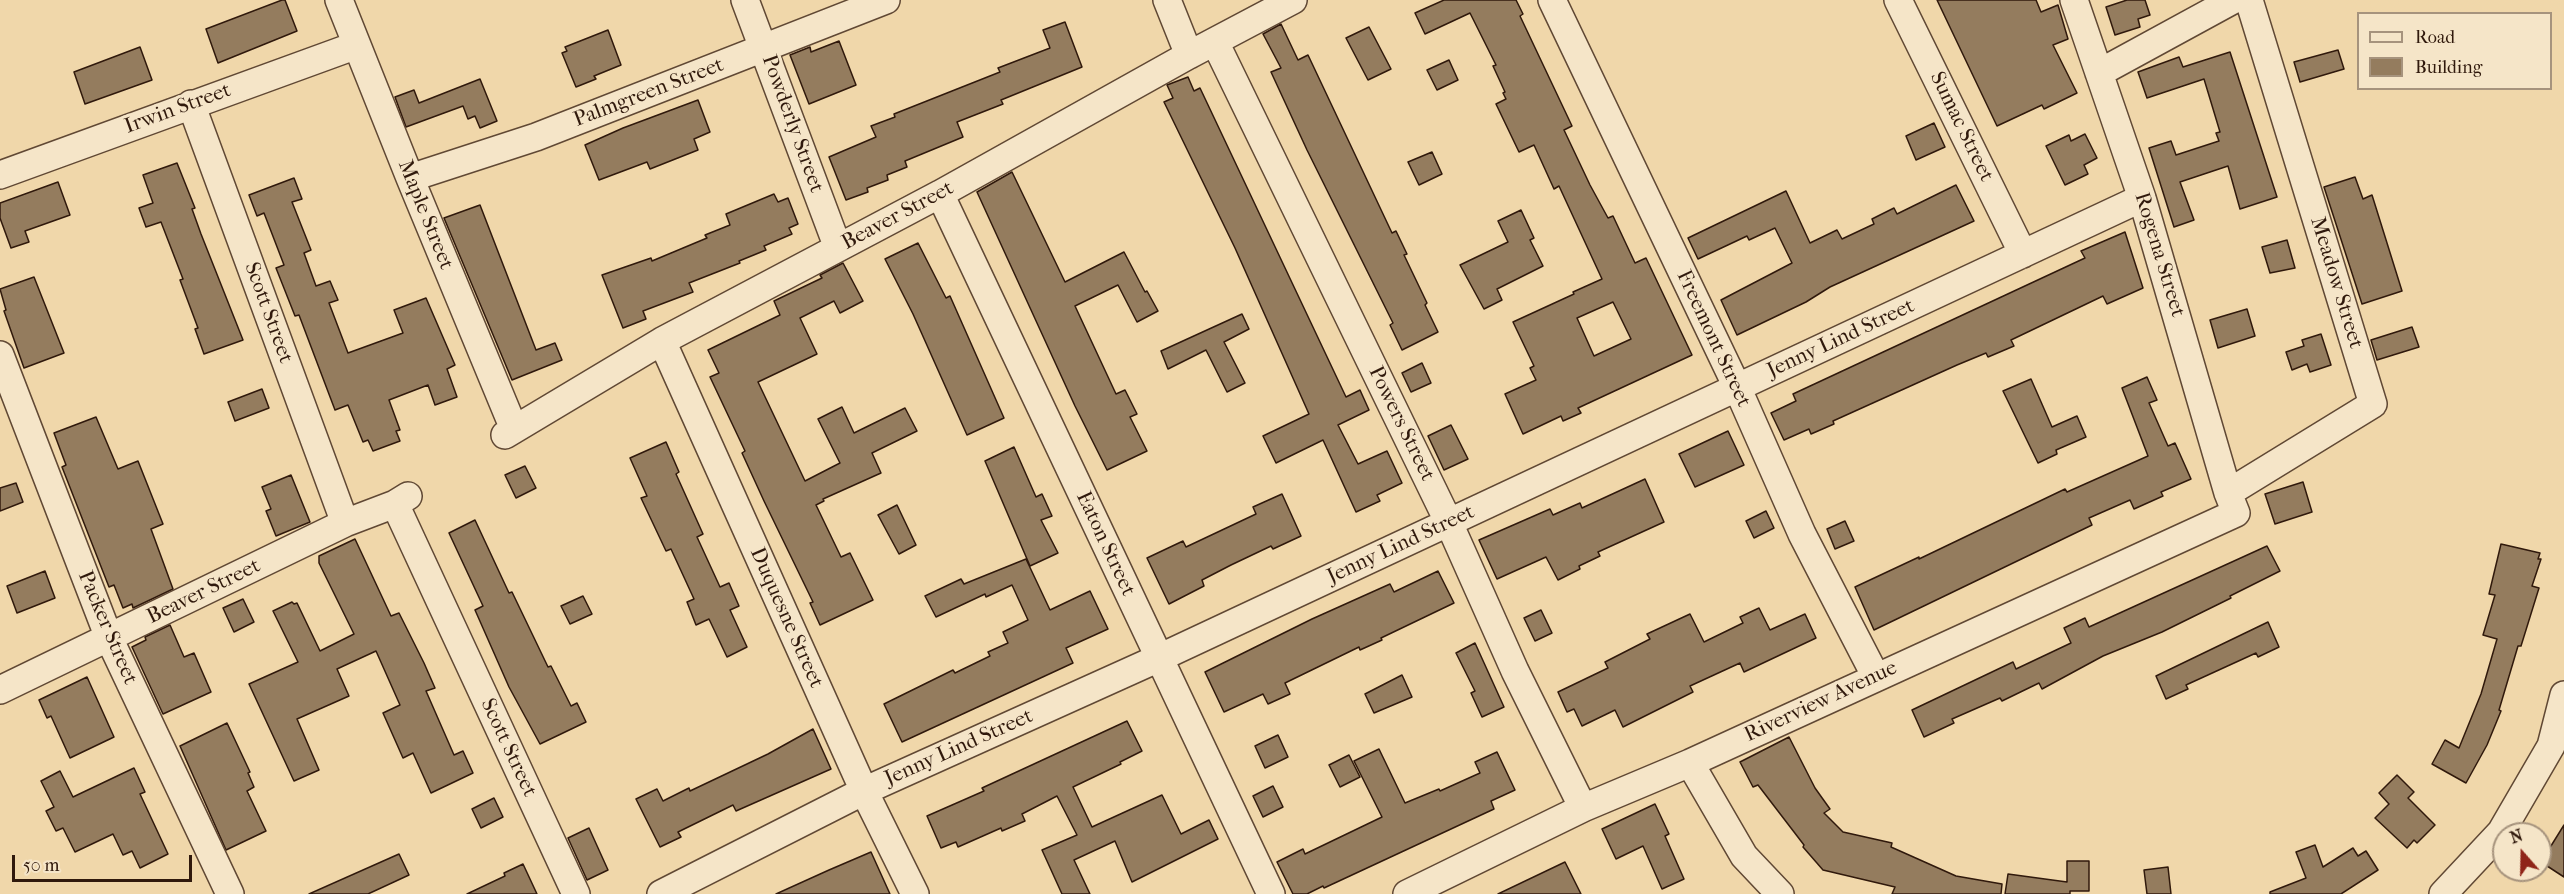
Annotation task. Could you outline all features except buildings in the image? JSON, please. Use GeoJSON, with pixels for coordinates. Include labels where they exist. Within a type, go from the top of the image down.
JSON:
{"type":"FeatureCollection","features":[{"type":"Feature","properties":{"kind":"street","name":"Maple Street"},"geometry":{"type":"LineString","coordinates":[[339,0],[510,432]]}},
{"type":"Feature","properties":{"kind":"street","name":"Powderly Street"},"geometry":{"type":"LineString","coordinates":[[746,0],[838,248]]}},
{"type":"Feature","properties":{"kind":"street","name":"Palmgreen Street"},"geometry":{"type":"LineString","coordinates":[[410,178],[536,137],[886,0]]}},
{"type":"Feature","properties":{"kind":"street"},"geometry":{"type":"LineString","coordinates":[[1167,0],[1188,55]]}},
{"type":"Feature","properties":{"kind":"street","name":"Beaver Street"},"geometry":{"type":"LineString","coordinates":[[510,432],[662,341],[940,194],[1188,55],[1293,0]]}},
{"type":"Feature","properties":{"kind":"street","name":"Freemont Street"},"geometry":{"type":"LineString","coordinates":[[1552,0],[1737,387],[1802,534],[1876,677]]}},
{"type":"Feature","properties":{"kind":"street","name":"Sumac Street"},"geometry":{"type":"LineString","coordinates":[[1898,0],[2023,254]]}},
{"type":"Feature","properties":{"kind":"street","name":"Rogena Street"},"geometry":{"type":"LineString","coordinates":[[2074,0],[2142,198],[2232,503]]}},
{"type":"Feature","properties":{"kind":"street"},"geometry":{"type":"LineString","coordinates":[[2099,73],[2233,0]]}},
{"type":"Feature","properties":{"kind":"street","name":"Meadow Street"},"geometry":{"type":"LineString","coordinates":[[2232,503],[2373,404],[2249,0]]}},
{"type":"Feature","properties":{"kind":"street","name":"Powers Street"},"geometry":{"type":"LineString","coordinates":[[1215,42],[1380,379],[1449,523],[1515,671],[1583,808]]}},
{"type":"Feature","properties":{"kind":"street","name":"Irwin Street"},"geometry":{"type":"LineString","coordinates":[[0,175],[357,45]]}},
{"type":"Feature","properties":{"kind":"street","name":"Scott Street"},"geometry":{"type":"LineString","coordinates":[[191,104],[345,523]]}},
{"type":"Feature","properties":{"kind":"street","name":"Eaton Street"},"geometry":{"type":"LineString","coordinates":[[940,194],[1270,894]]}},
{"type":"Feature","properties":{"kind":"street","name":"Jenny Lind Street"},"geometry":{"type":"LineString","coordinates":[[661,894],[864,791],[1159,658],[2142,198]]}},
{"type":"Feature","properties":{"kind":"street","name":"Duquesne Street"},"geometry":{"type":"LineString","coordinates":[[662,341],[864,791],[915,894]]}},
{"type":"Feature","properties":{"kind":"street","name":"Packer Street"},"geometry":{"type":"LineString","coordinates":[[0,355],[109,638],[230,894]]}},
{"type":"Feature","properties":{"kind":"street","name":"Beaver Street"},"geometry":{"type":"LineString","coordinates":[[0,690],[345,523],[401,500]]}},
{"type":"Feature","properties":{"kind":"street","name":"Scott Street"},"geometry":{"type":"LineString","coordinates":[[401,500],[576,894]]}},
{"type":"Feature","properties":{"kind":"street","name":"Riverview Avenue"},"geometry":{"type":"LineString","coordinates":[[1407,894],[1583,808],[1876,677],[2232,503]]}},
{"type":"Feature","properties":{"kind":"street"},"geometry":{"type":"LineString","coordinates":[[2443,894],[2501,832],[2551,747],[2564,695]]}},
{"type":"Feature","properties":{"kind":"street"},"geometry":{"type":"LineString","coordinates":[[1690,762],[1744,856],[1780,894]]}}]}
